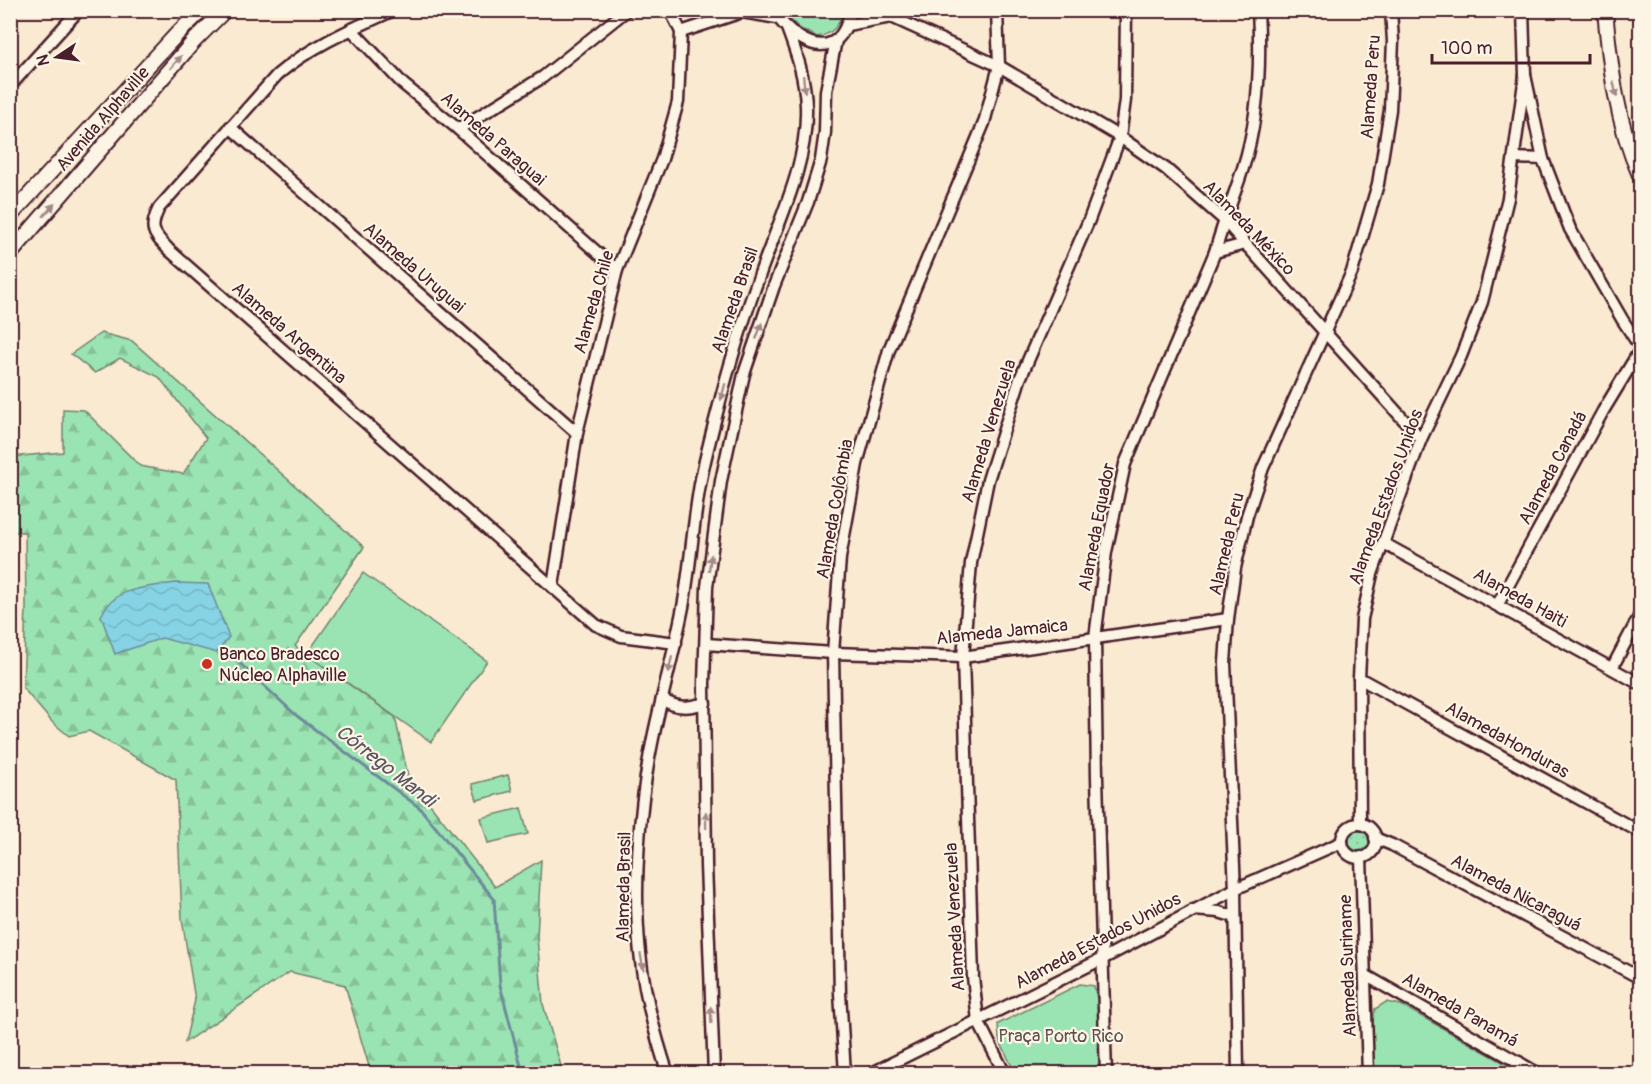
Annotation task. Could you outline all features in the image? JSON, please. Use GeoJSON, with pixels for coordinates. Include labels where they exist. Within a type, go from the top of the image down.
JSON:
{"type":"FeatureCollection","features":[{"type":"Feature","properties":{"kind":"main road","name":"Avenida Alphaville"},"geometry":{"type":"LineString","coordinates":[[10,216],[177,34],[202,10]]}},
{"type":"Feature","properties":{"kind":"main road","name":"Avenida Alphaville"},"geometry":{"type":"LineString","coordinates":[[10,254],[195,40],[225,10]]}},
{"type":"Feature","properties":{"kind":"main road"},"geometry":{"type":"LineString","coordinates":[[1605,10],[1615,88],[1639,167]]}},
{"type":"Feature","properties":{"kind":"street"},"geometry":{"type":"LineString","coordinates":[[10,86],[79,10]]}},
{"type":"Feature","properties":{"kind":"street","name":"Alameda Argentina"},"geometry":{"type":"LineString","coordinates":[[393,10],[351,29],[292,62],[277,75],[159,208],[152,226],[155,235],[178,258],[596,625],[621,636],[676,643]]}},
{"type":"Feature","properties":{"kind":"street"},"geometry":{"type":"LineString","coordinates":[[458,129],[543,77],[627,10]]}},
{"type":"Feature","properties":{"kind":"street"},"geometry":{"type":"LineString","coordinates":[[670,10],[681,32],[743,11],[775,14],[787,28],[813,44],[825,45],[836,40],[847,25],[851,10]]}},
{"type":"Feature","properties":{"kind":"street","name":"Alameda México"},"geometry":{"type":"LineString","coordinates":[[876,10],[999,66],[1120,137],[1166,169],[1245,244],[1420,440]]}},
{"type":"Feature","properties":{"kind":"street","name":"Alameda Colômbia"},"geometry":{"type":"LineString","coordinates":[[845,1074],[840,993],[833,653],[840,558],[857,464],[889,350],[984,123],[999,66],[997,10]]}},
{"type":"Feature","properties":{"kind":"street","name":"Alameda Venezuela"},"geometry":{"type":"LineString","coordinates":[[978,1021],[973,977],[963,657],[971,563],[988,480],[1020,379],[1089,220],[1120,137],[1125,100],[1126,10]]}},
{"type":"Feature","properties":{"kind":"street","name":"Alameda Equador"},"geometry":{"type":"LineString","coordinates":[[1106,1074],[1095,638],[1106,552],[1125,464],[1215,252],[1244,166],[1255,115],[1260,48],[1258,10]]}},
{"type":"Feature","properties":{"kind":"street","name":"Alameda Peru"},"geometry":{"type":"LineString","coordinates":[[1238,1074],[1235,889],[1225,663],[1228,619],[1247,516],[1263,468],[1352,272],[1378,184],[1390,110],[1393,40],[1391,10]]}},
{"type":"Feature","properties":{"kind":"street"},"geometry":{"type":"LineString","coordinates":[[1523,10],[1525,75],[1543,159],[1575,239],[1641,348]]}},
{"type":"Feature","properties":{"kind":"street"},"geometry":{"type":"LineString","coordinates":[[847,25],[891,17]]}},
{"type":"Feature","properties":{"kind":"street","name":"Alameda Brasil"},"geometry":{"type":"LineString","coordinates":[[668,1074],[651,1015],[640,954],[638,895],[642,802],[651,745],[676,643],[687,586],[701,480],[715,418],[731,361],[803,151],[806,107],[802,68],[787,28]]}},
{"type":"Feature","properties":{"kind":"street","name":"Alameda Paraguai"},"geometry":{"type":"LineString","coordinates":[[351,29],[403,84],[458,129],[617,270]]}},
{"type":"Feature","properties":{"kind":"street","name":"Alameda Chile"},"geometry":{"type":"LineString","coordinates":[[553,586],[577,433],[617,270],[662,159],[672,128],[678,102],[681,32]]}},
{"type":"Feature","properties":{"kind":"street","name":"Alameda Brasil"},"geometry":{"type":"LineString","coordinates":[[714,1074],[706,865],[705,610],[707,587],[721,481],[744,374],[774,286],[808,202],[821,160],[825,132],[826,91],[836,40]]}},
{"type":"Feature","properties":{"kind":"street","name":"Alameda Estados Unidos"},"geometry":{"type":"LineString","coordinates":[[1360,824],[1359,678],[1362,619],[1372,574],[1420,440],[1461,356],[1482,302],[1504,215],[1525,75]]}},
{"type":"Feature","properties":{"kind":"street","name":"Alameda Uruguai"},"geometry":{"type":"LineString","coordinates":[[230,127],[577,433]]}},
{"type":"Feature","properties":{"kind":"street"},"geometry":{"type":"LineString","coordinates":[[1514,158],[1543,159]]}},
{"type":"Feature","properties":{"kind":"street"},"geometry":{"type":"LineString","coordinates":[[1215,252],[1245,244]]}},
{"type":"Feature","properties":{"kind":"street","name":"Alameda Canadá"},"geometry":{"type":"LineString","coordinates":[[1498,604],[1603,411],[1641,348]]}},
{"type":"Feature","properties":{"kind":"street","name":"Alameda Haiti"},"geometry":{"type":"LineString","coordinates":[[1383,543],[1641,684]]}},
{"type":"Feature","properties":{"kind":"street"},"geometry":{"type":"LineString","coordinates":[[687,586],[707,587]]}},
{"type":"Feature","properties":{"kind":"street"},"geometry":{"type":"LineString","coordinates":[[1612,668],[1641,615]]}},
{"type":"Feature","properties":{"kind":"street","name":"Alameda Jamaica"},"geometry":{"type":"LineString","coordinates":[[706,644],[833,653],[963,657],[1228,619]]}},
{"type":"Feature","properties":{"kind":"street","name":"AlamedaHonduras"},"geometry":{"type":"LineString","coordinates":[[1359,678],[1641,832]]}},
{"type":"Feature","properties":{"kind":"street"},"geometry":{"type":"LineString","coordinates":[[662,699],[676,707],[705,703]]}},
{"type":"Feature","properties":{"kind":"street"},"geometry":{"type":"LineString","coordinates":[[1360,824],[1370,828],[1375,838],[1370,854],[1361,857],[1349,855],[1342,842],[1349,827],[1360,824]]}},
{"type":"Feature","properties":{"kind":"street","name":"Alameda Nicaraguá"},"geometry":{"type":"LineString","coordinates":[[1375,838],[1392,844],[1641,978]]}},
{"type":"Feature","properties":{"kind":"street","name":"Alameda Estados Unidos"},"geometry":{"type":"LineString","coordinates":[[870,1074],[1104,958],[1235,889],[1342,842]]}},
{"type":"Feature","properties":{"kind":"street","name":"Alameda Suriname"},"geometry":{"type":"LineString","coordinates":[[1361,857],[1368,1074]]}},
{"type":"Feature","properties":{"kind":"street"},"geometry":{"type":"LineString","coordinates":[[1193,910],[1235,916]]}},
{"type":"Feature","properties":{"kind":"street","name":"Alameda Panamá"},"geometry":{"type":"LineString","coordinates":[[1365,975],[1539,1074]]}},
{"type":"Feature","properties":{"kind":"street"},"geometry":{"type":"LineString","coordinates":[[978,1021],[1005,1074]]}},
{"type":"Feature","properties":{"kind":"street"},"geometry":{"type":"LineString","coordinates":[[1512,1074],[1519,1062]]}},
{"type":"Feature","properties":{"kind":"green space"},"geometry":{"type":"Polygon","coordinates":[[[782,11],[843,11],[840,21],[834,28],[827,34],[817,37],[799,28],[782,11]]]}},
{"type":"Feature","properties":{"kind":"green space"},"geometry":{"type":"Polygon","coordinates":[[[101,333],[132,341],[364,547],[295,646],[395,717],[408,776],[495,887],[541,860],[537,938],[543,1004],[563,1073],[371,1073],[345,985],[290,972],[185,1042],[195,1000],[182,919],[176,780],[89,731],[69,736],[52,722],[23,688],[26,606],[25,532],[11,532],[11,457],[63,452],[63,409],[84,410],[140,466],[183,474],[206,438],[159,377],[120,358],[95,373],[71,354],[101,333]]]}},
{"type":"Feature","properties":{"kind":"green space"},"geometry":{"type":"Polygon","coordinates":[[[363,573],[487,661],[431,742],[307,654],[363,573]]]}},
{"type":"Feature","properties":{"kind":"green space"},"geometry":{"type":"Polygon","coordinates":[[[508,775],[512,791],[477,800],[472,784],[508,775]]]}},
{"type":"Feature","properties":{"kind":"green space"},"geometry":{"type":"Polygon","coordinates":[[[521,808],[528,834],[488,843],[481,818],[521,808]]]}},
{"type":"Feature","properties":{"kind":"green space"},"geometry":{"type":"Polygon","coordinates":[[[1355,830],[1363,830],[1370,837],[1370,845],[1363,852],[1355,852],[1348,845],[1348,837],[1355,830]]]}},
{"type":"Feature","properties":{"kind":"green space","name":"Praça Porto Rico"},"geometry":{"type":"Polygon","coordinates":[[[1080,984],[1094,986],[1098,1002],[1100,1073],[1015,1073],[999,1039],[998,1024],[1080,984]]]}},
{"type":"Feature","properties":{"kind":"green space"},"geometry":{"type":"Polygon","coordinates":[[[1386,1002],[1401,1005],[1510,1066],[1506,1073],[1374,1074],[1372,1026],[1375,1009],[1386,1002]]]}},
{"type":"Feature","properties":{"kind":"water"},"geometry":{"type":"Polygon","coordinates":[[[175,583],[208,584],[229,637],[217,653],[162,638],[115,654],[101,616],[107,606],[114,599],[132,590],[175,583]]]}},
{"type":"Feature","properties":{"kind":"waterway","name":"Córrego Mandi"},"geometry":{"type":"LineString","coordinates":[[222,647],[297,716],[420,808],[494,899],[500,985],[523,1074]]}},
{"type":"Feature","properties":{"kind":"place","name":"Banco Bradesco Núcleo Alphaville"},"geometry":{"type":"Point","coordinates":[207,664]}}]}
